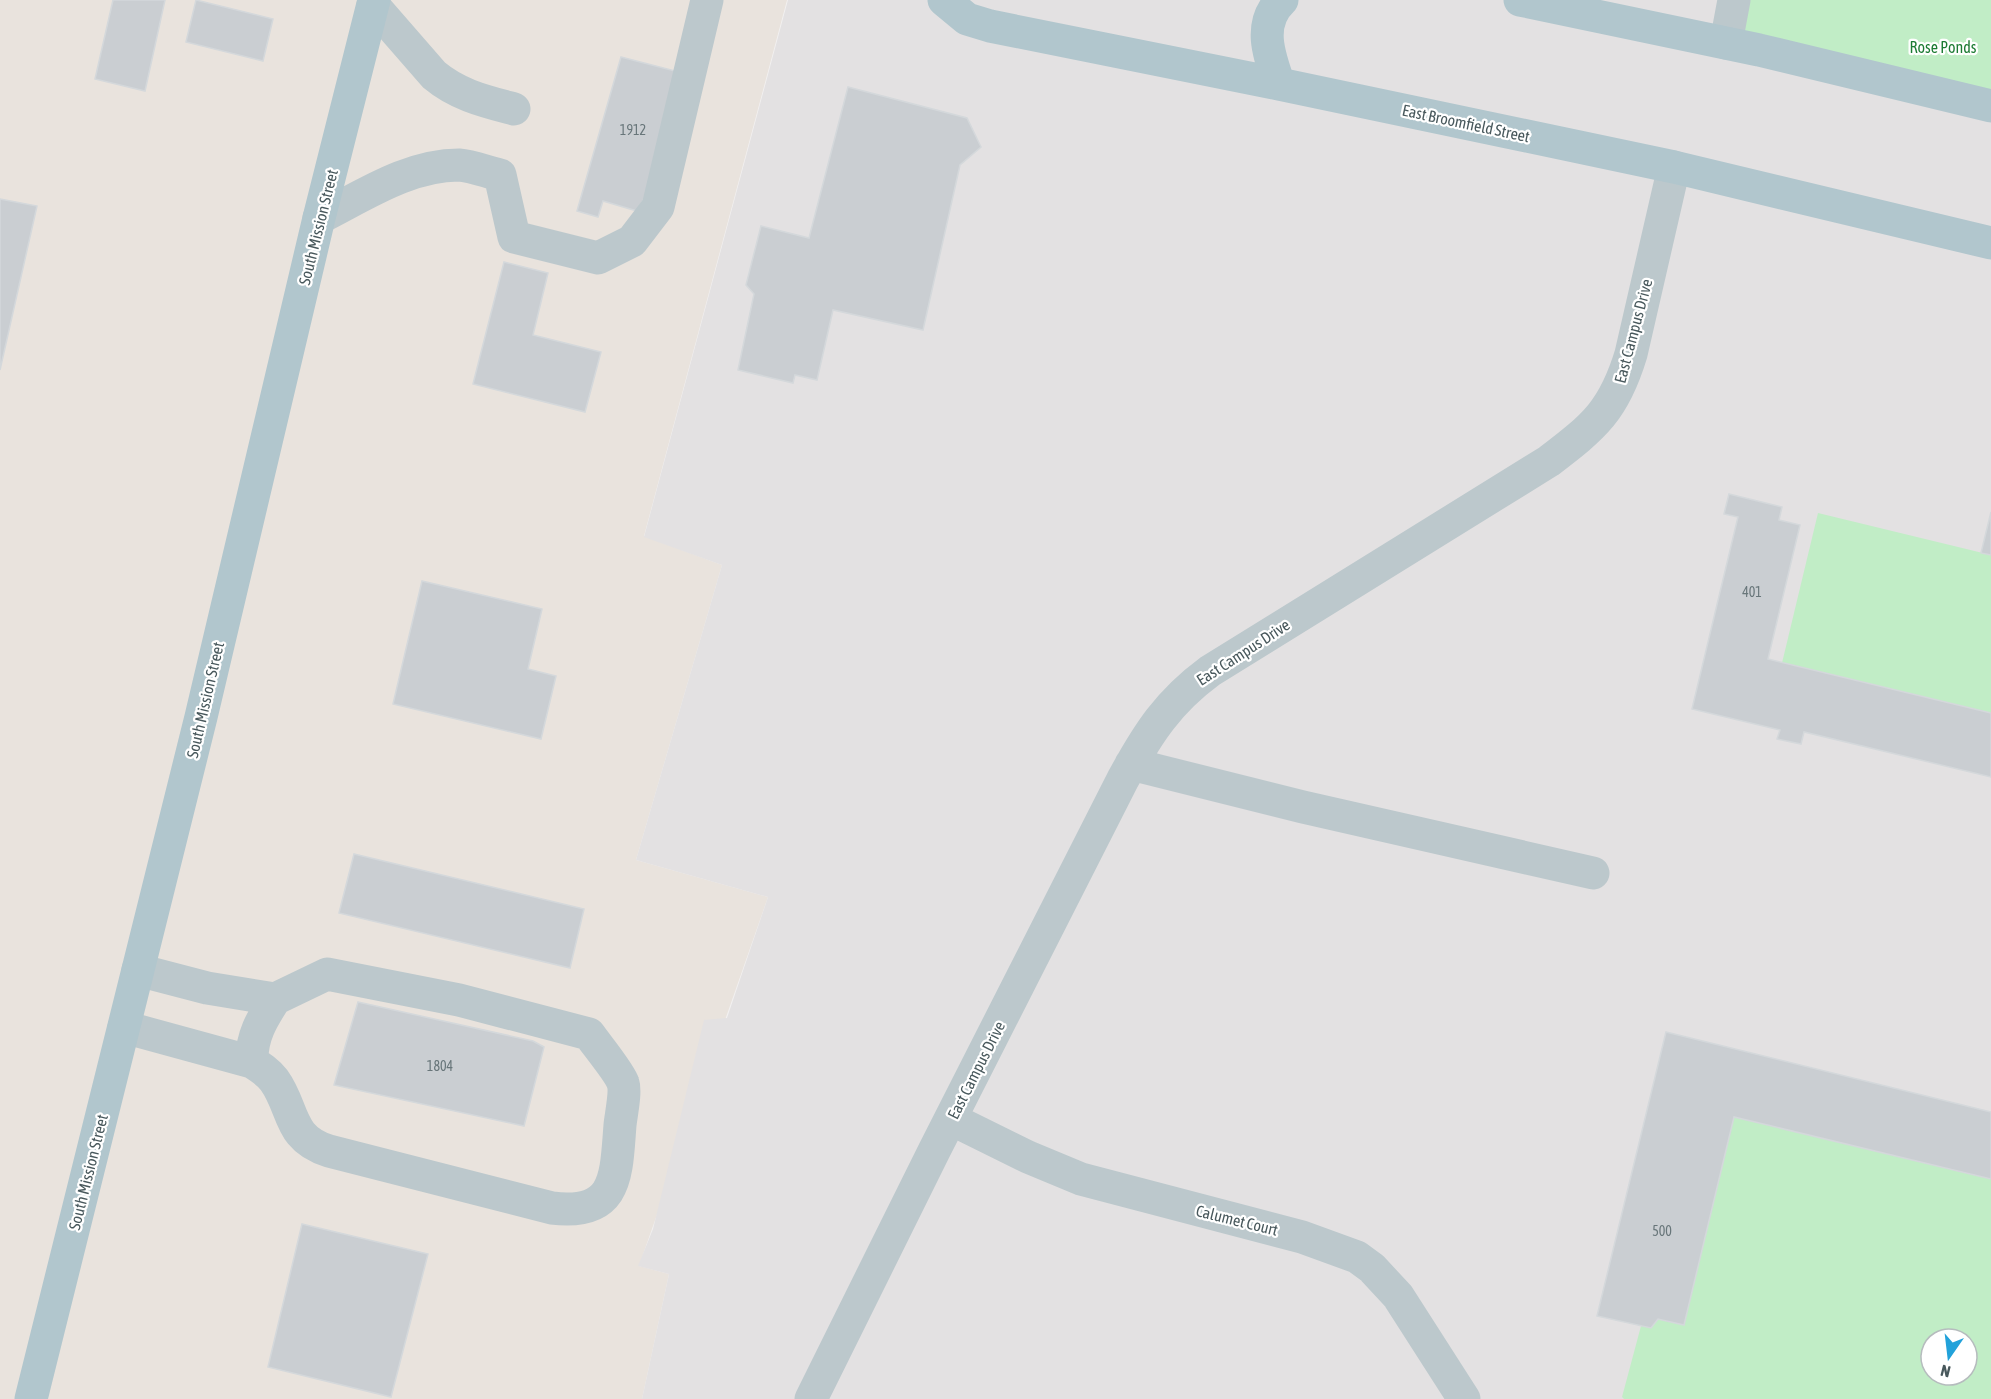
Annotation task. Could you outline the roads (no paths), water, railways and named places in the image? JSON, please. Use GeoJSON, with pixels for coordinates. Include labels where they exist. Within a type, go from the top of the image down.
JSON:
{"type":"FeatureCollection","features":[{"type":"Feature","properties":{"kind":"main road","name":"East Broomfield Street"},"geometry":{"type":"LineString","coordinates":[[944,0],[967,19],[990,26],[1674,167],[1991,243]]}},
{"type":"Feature","properties":{"kind":"main road"},"geometry":{"type":"LineString","coordinates":[[1279,84],[1268,49],[1266,33],[1273,10],[1282,0]]}},
{"type":"Feature","properties":{"kind":"main road"},"geometry":{"type":"LineString","coordinates":[[1520,0],[1726,43],[1991,105]]}},
{"type":"Feature","properties":{"kind":"main road","name":"South Mission Street"},"geometry":{"type":"LineString","coordinates":[[36,1398],[319,218],[374,3]]}},
{"type":"Feature","properties":{"kind":"street"},"geometry":{"type":"LineString","coordinates":[[319,218],[407,174],[460,165],[500,175],[514,237],[598,258],[632,241],[658,207],[707,0]]}},
{"type":"Feature","properties":{"kind":"street"},"geometry":{"type":"LineString","coordinates":[[1726,43],[1734,0]]}},
{"type":"Feature","properties":{"kind":"street"},"geometry":{"type":"LineString","coordinates":[[374,3],[434,75],[444,83],[475,99],[514,109]]}},
{"type":"Feature","properties":{"kind":"street","name":"East Campus Drive"},"geometry":{"type":"LineString","coordinates":[[818,1398],[951,1119],[1131,764],[1149,733],[1190,686],[1210,671],[1549,461],[1583,435],[1602,416],[1619,388],[1631,354],[1674,167]]}},
{"type":"Feature","properties":{"kind":"street"},"geometry":{"type":"LineString","coordinates":[[1131,764],[1303,807],[1593,873]]}},
{"type":"Feature","properties":{"kind":"street"},"geometry":{"type":"LineString","coordinates":[[138,970],[207,988],[275,999]]}},
{"type":"Feature","properties":{"kind":"street"},"geometry":{"type":"LineString","coordinates":[[124,1027],[252,1062],[275,1081],[299,1134],[317,1147],[552,1208],[569,1210],[583,1208],[604,1197],[612,1186],[617,1171],[624,1084],[589,1034],[459,1000],[327,974],[275,999],[256,1032],[252,1062]]}},
{"type":"Feature","properties":{"kind":"street","name":"Calumet Court"},"geometry":{"type":"LineString","coordinates":[[951,1119],[1028,1157],[1081,1179],[1302,1237],[1357,1257],[1372,1268],[1398,1296],[1464,1399]]}},
{"type":"Feature","properties":{"kind":"park label","name":"Rose Ponds"},"geometry":{"type":"Point","coordinates":[1943,47]}}]}
